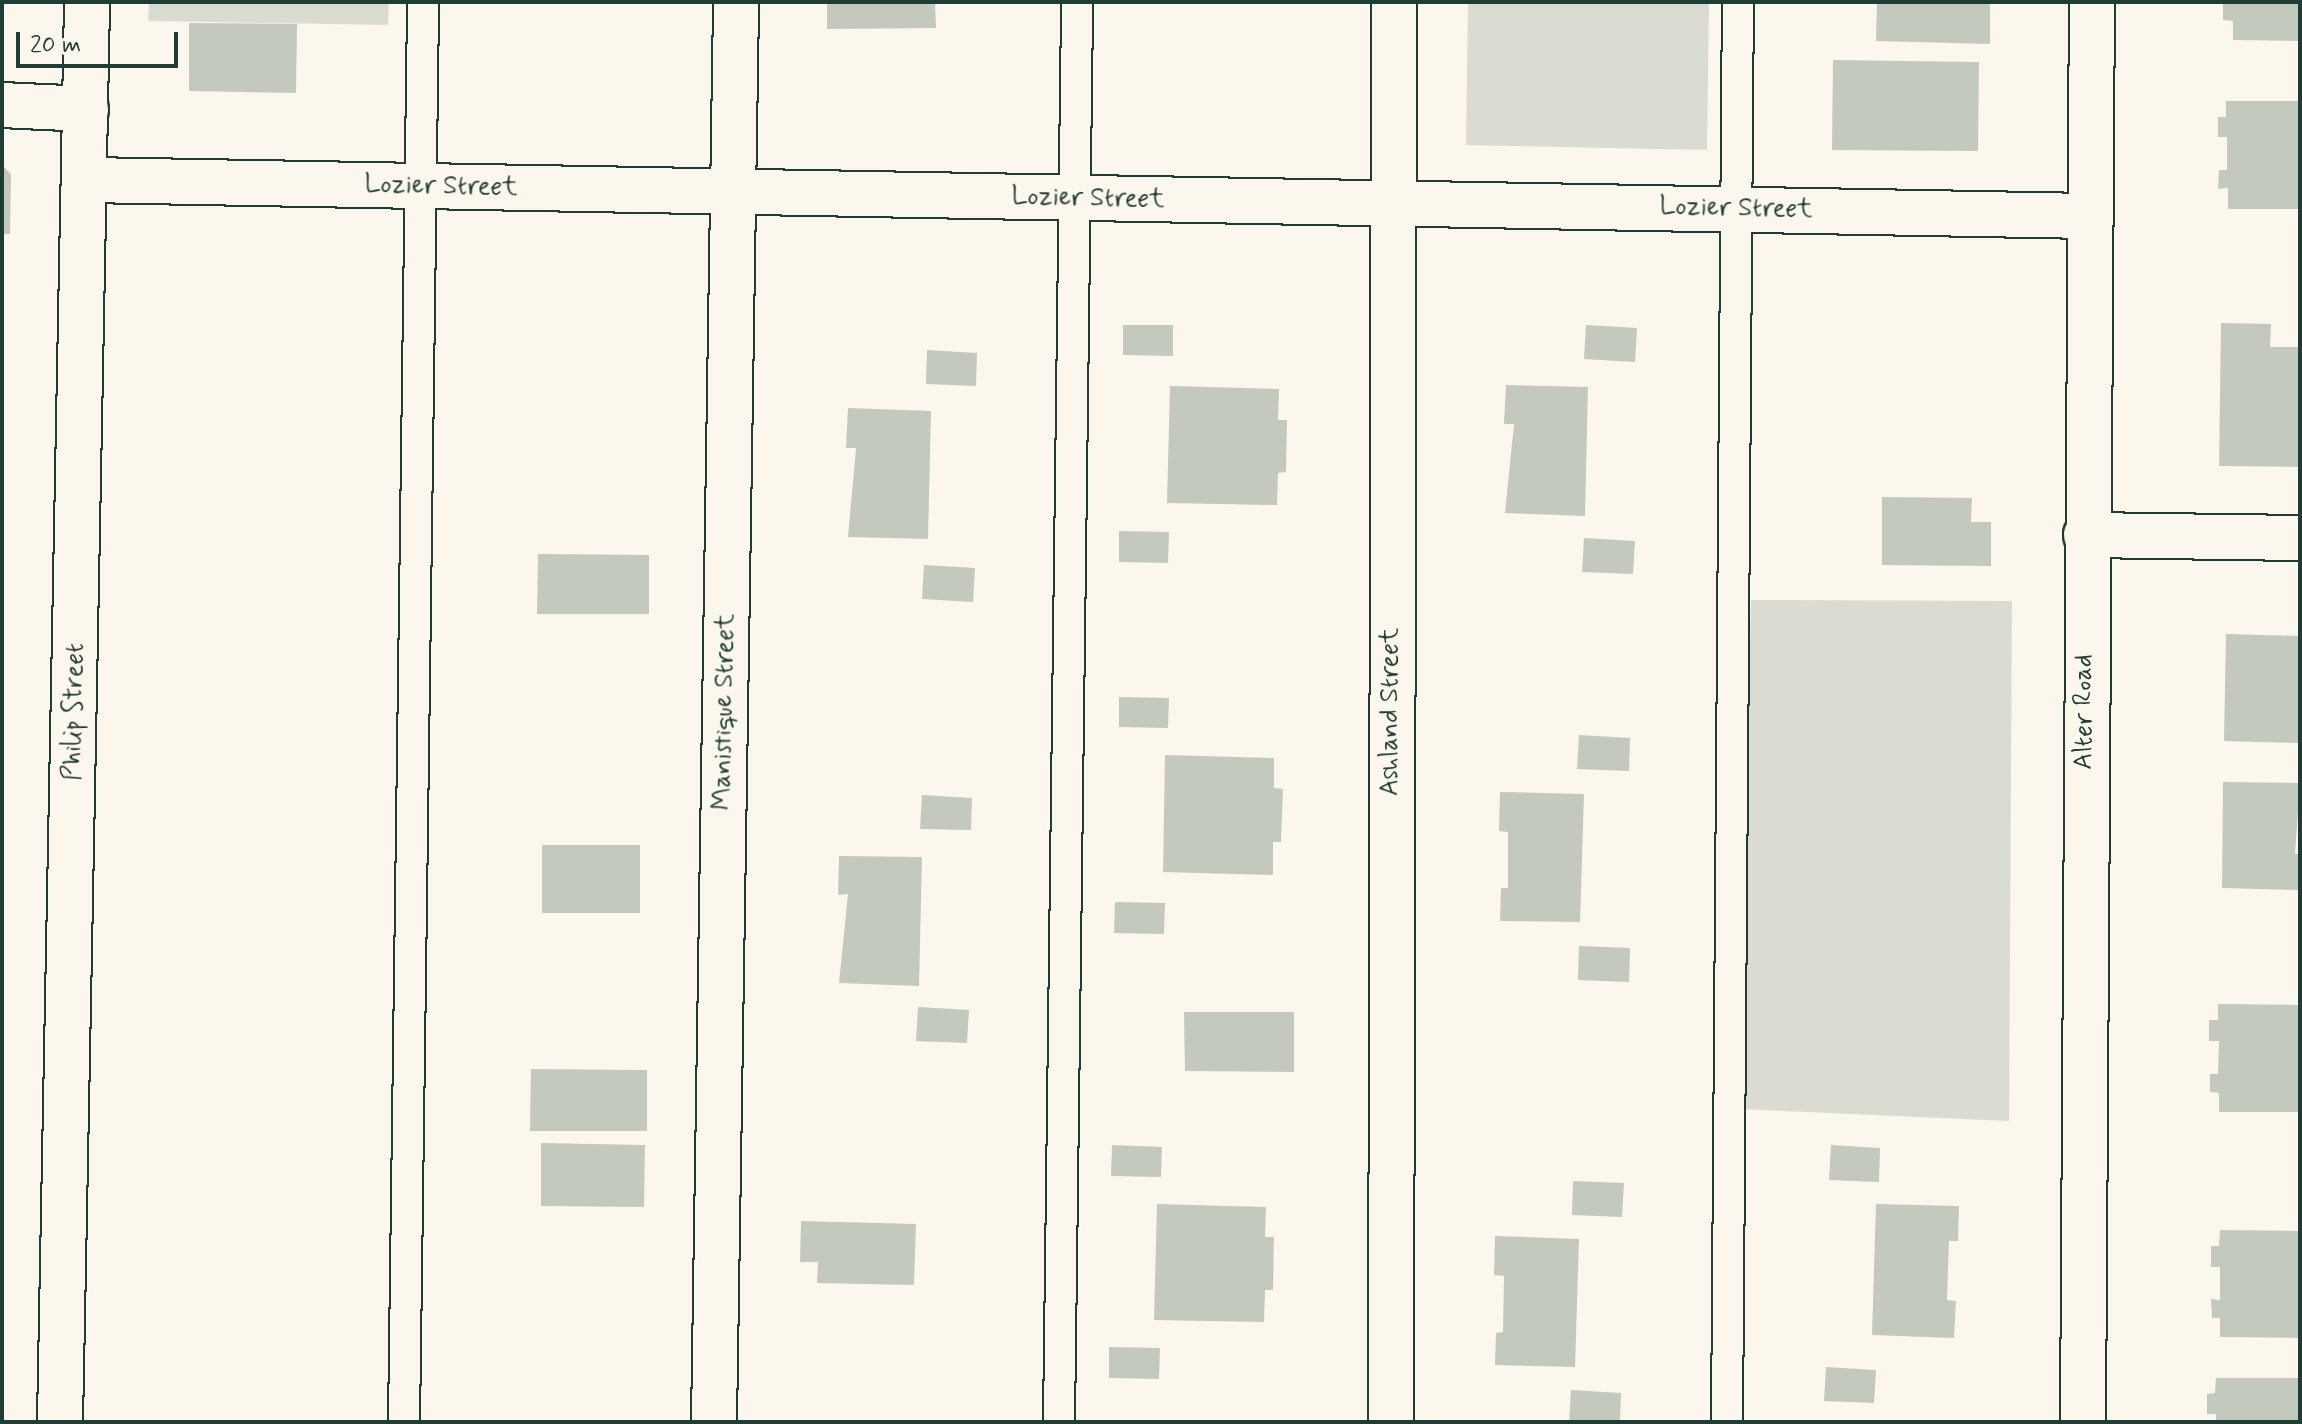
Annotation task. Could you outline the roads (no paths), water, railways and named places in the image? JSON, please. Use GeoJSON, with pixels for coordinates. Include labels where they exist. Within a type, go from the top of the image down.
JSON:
{"type":"FeatureCollection","features":[{"type":"Feature","properties":{"kind":"street","name":"Philip Street"},"geometry":{"type":"LineString","coordinates":[[60,1422],[87,180],[87,2]]}},
{"type":"Feature","properties":{"kind":"street","name":"Manistique Street"},"geometry":{"type":"LineString","coordinates":[[714,1422],[736,2]]}},
{"type":"Feature","properties":{"kind":"street","name":"Ashland Street"},"geometry":{"type":"LineString","coordinates":[[1391,1422],[1394,2]]}},
{"type":"Feature","properties":{"kind":"street","name":"Alter Road"},"geometry":{"type":"LineString","coordinates":[[2083,1422],[2086,535],[2092,2]]}},
{"type":"Feature","properties":{"kind":"street"},"geometry":{"type":"LineString","coordinates":[[2,105],[86,109]]}},
{"type":"Feature","properties":{"kind":"street","name":"Lozier Street"},"geometry":{"type":"LineString","coordinates":[[87,180],[2090,216]]}},
{"type":"Feature","properties":{"kind":"street"},"geometry":{"type":"LineString","coordinates":[[2086,535],[2300,538]]}},
{"type":"Feature","properties":{"kind":"lane"},"geometry":{"type":"LineString","coordinates":[[404,1422],[423,2]]}},
{"type":"Feature","properties":{"kind":"lane"},"geometry":{"type":"LineString","coordinates":[[1059,1422],[1077,2]]}},
{"type":"Feature","properties":{"kind":"lane"},"geometry":{"type":"LineString","coordinates":[[1727,1422],[1738,2]]}}]}
